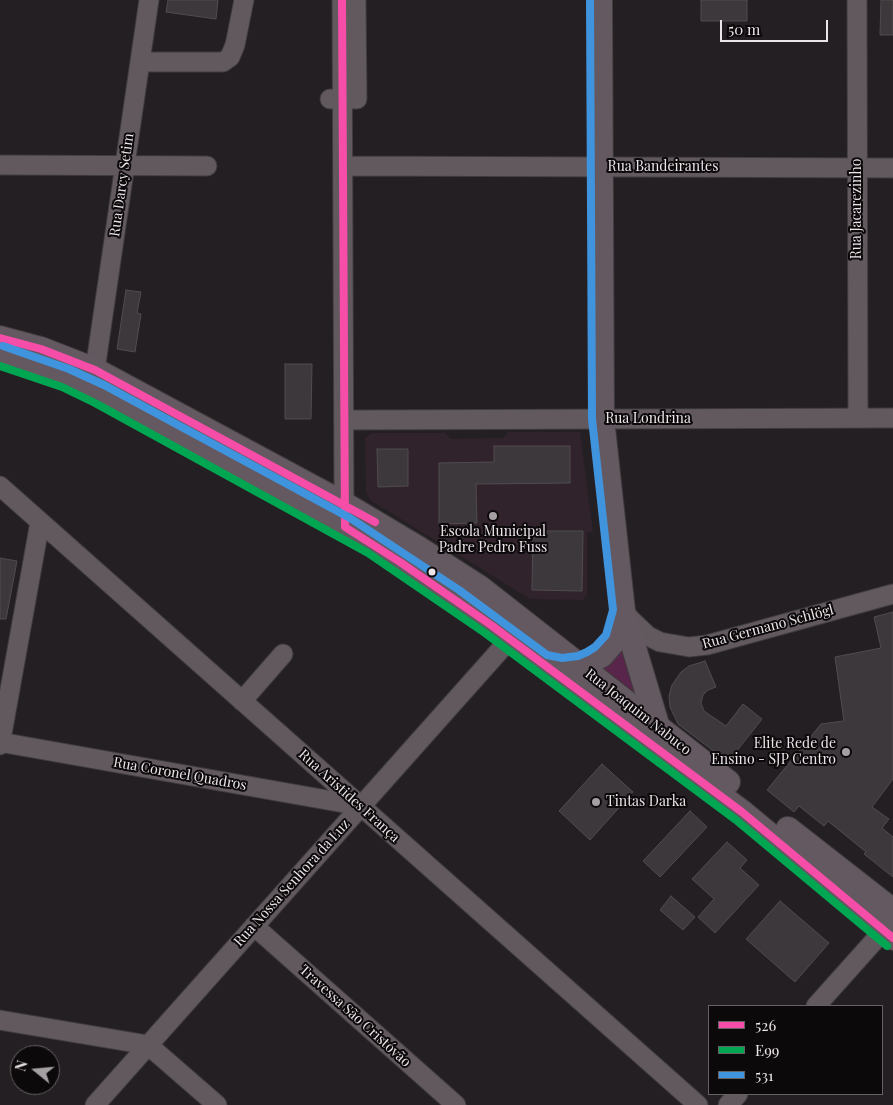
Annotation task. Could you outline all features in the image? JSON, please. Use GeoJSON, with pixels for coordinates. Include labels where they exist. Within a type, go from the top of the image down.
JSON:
{"type":"FeatureCollection","features":[{"type":"Feature","properties":{"kind":"main road"},"geometry":{"type":"LineString","coordinates":[[600,0],[602,419],[623,611],[658,728]]}},
{"type":"Feature","properties":{"kind":"main road","name":"Rua Joaquim Nabuco"},"geometry":{"type":"LineString","coordinates":[[0,338],[41,348],[95,370],[345,516],[423,577],[510,639],[742,812],[890,926]]}},
{"type":"Feature","properties":{"kind":"main road","name":"Rua Joaquim Nabuco"},"geometry":{"type":"LineString","coordinates":[[0,354],[66,378],[345,516],[418,548],[479,587],[658,728],[890,926]]}},
{"type":"Feature","properties":{"kind":"main road"},"geometry":{"type":"LineString","coordinates":[[543,664],[561,668],[580,666],[602,655],[609,648],[619,630],[623,611]]}},
{"type":"Feature","properties":{"kind":"street","name":"Rua Darcy Setim"},"geometry":{"type":"LineString","coordinates":[[95,370],[149,0]]}},
{"type":"Feature","properties":{"kind":"street"},"geometry":{"type":"LineString","coordinates":[[140,62],[223,62],[230,57],[235,45],[244,0]]}},
{"type":"Feature","properties":{"kind":"street"},"geometry":{"type":"LineString","coordinates":[[329,0],[329,99],[357,99],[356,0]]}},
{"type":"Feature","properties":{"kind":"street"},"geometry":{"type":"LineString","coordinates":[[342,0],[345,516]]}},
{"type":"Feature","properties":{"kind":"street","name":"Rua Jacarezinho"},"geometry":{"type":"LineString","coordinates":[[857,0],[858,418]]}},
{"type":"Feature","properties":{"kind":"street"},"geometry":{"type":"LineString","coordinates":[[2,165],[207,166]]}},
{"type":"Feature","properties":{"kind":"street","name":"Rua Bandeirantes"},"geometry":{"type":"LineString","coordinates":[[343,166],[893,168]]}},
{"type":"Feature","properties":{"kind":"street","name":"Rua Londrina"},"geometry":{"type":"LineString","coordinates":[[344,420],[893,418]]}},
{"type":"Feature","properties":{"kind":"street","name":"Rua Aristides França"},"geometry":{"type":"LineString","coordinates":[[0,486],[698,1105]]}},
{"type":"Feature","properties":{"kind":"street"},"geometry":{"type":"LineString","coordinates":[[0,743],[40,522]]}},
{"type":"Feature","properties":{"kind":"street","name":"Rua Germano Schlögl"},"geometry":{"type":"LineString","coordinates":[[623,611],[648,636],[660,642],[689,647],[707,645],[893,594]]}},
{"type":"Feature","properties":{"kind":"street","name":"Rua Nossa Senhora da Luz"},"geometry":{"type":"LineString","coordinates":[[95,1105],[510,639]]}},
{"type":"Feature","properties":{"kind":"street"},"geometry":{"type":"LineString","coordinates":[[242,701],[283,654]]}},
{"type":"Feature","properties":{"kind":"street","name":"Rua Coronel Quadros"},"geometry":{"type":"LineString","coordinates":[[0,743],[361,806]]}},
{"type":"Feature","properties":{"kind":"street","name":"Travessa São Cristóvão"},"geometry":{"type":"LineString","coordinates":[[254,926],[456,1105]]}},
{"type":"Feature","properties":{"kind":"street"},"geometry":{"type":"LineString","coordinates":[[817,1005],[890,926]]}},
{"type":"Feature","properties":{"kind":"street"},"geometry":{"type":"LineString","coordinates":[[0,1020],[148,1045],[217,1105]]}},
{"type":"Feature","properties":{"kind":"street"},"geometry":{"type":"LineString","coordinates":[[728,1105],[737,1095]]}},
{"type":"Feature","properties":{"kind":"shaded area","name":"Escola Municipal Padre Pedro Fuss"},"geometry":{"type":"Polygon","coordinates":[[[508,432],[580,432],[593,532],[587,533],[587,595],[583,600],[530,599],[370,500],[366,492],[365,438],[372,433],[445,433],[451,439],[503,438],[508,432]]]}},
{"type":"Feature","properties":{"kind":"shaded area"},"geometry":{"type":"Polygon","coordinates":[[[626,642],[642,698],[599,665],[626,642]]]}},
{"type":"Feature","properties":{"kind":"building"},"geometry":{"type":"Polygon","coordinates":[[[168,0],[218,0],[216,19],[166,12],[168,0]]]}},
{"type":"Feature","properties":{"kind":"building"},"geometry":{"type":"Polygon","coordinates":[[[701,0],[747,0],[747,21],[701,21],[701,0]]]}},
{"type":"Feature","properties":{"kind":"building"},"geometry":{"type":"Polygon","coordinates":[[[881,0],[893,0],[893,35],[880,35],[881,0]]]}},
{"type":"Feature","properties":{"kind":"building"},"geometry":{"type":"Polygon","coordinates":[[[126,290],[141,292],[137,313],[141,314],[135,352],[117,349],[126,290]]]}},
{"type":"Feature","properties":{"kind":"building"},"geometry":{"type":"Polygon","coordinates":[[[285,364],[312,364],[311,419],[285,419],[285,364]]]}},
{"type":"Feature","properties":{"kind":"building"},"geometry":{"type":"Polygon","coordinates":[[[494,446],[570,446],[570,483],[476,484],[477,523],[439,524],[439,463],[494,462],[494,446]]]}},
{"type":"Feature","properties":{"kind":"building"},"geometry":{"type":"Polygon","coordinates":[[[377,449],[408,449],[408,486],[378,487],[377,449]]]}},
{"type":"Feature","properties":{"kind":"building"},"geometry":{"type":"Polygon","coordinates":[[[533,531],[583,531],[582,591],[532,590],[533,531]]]}},
{"type":"Feature","properties":{"kind":"building"},"geometry":{"type":"Polygon","coordinates":[[[0,558],[17,561],[6,619],[0,619],[0,558]]]}},
{"type":"Feature","properties":{"kind":"building","name":"Elite Rede de Ensino - SJP Centro"},"geometry":{"type":"Polygon","coordinates":[[[893,612],[893,779],[872,807],[889,819],[882,828],[893,837],[893,877],[864,854],[866,852],[828,821],[824,826],[799,806],[794,812],[767,790],[821,724],[844,721],[835,657],[881,648],[874,617],[893,612]]]}},
{"type":"Feature","properties":{"kind":"building"},"geometry":{"type":"Polygon","coordinates":[[[705,661],[716,687],[708,690],[703,695],[701,703],[704,711],[726,726],[743,704],[762,719],[728,762],[678,724],[670,707],[669,696],[672,685],[681,672],[689,666],[705,661]]]}},
{"type":"Feature","properties":{"kind":"building","name":"Tintas Darka"},"geometry":{"type":"Polygon","coordinates":[[[602,764],[633,792],[590,840],[559,811],[602,764]]]}},
{"type":"Feature","properties":{"kind":"building"},"geometry":{"type":"Polygon","coordinates":[[[690,811],[707,827],[660,877],[643,861],[690,811]]]}},
{"type":"Feature","properties":{"kind":"building"},"geometry":{"type":"Polygon","coordinates":[[[727,842],[747,860],[740,868],[759,885],[715,933],[698,917],[714,899],[692,879],[727,842]]]}},
{"type":"Feature","properties":{"kind":"building"},"geometry":{"type":"Polygon","coordinates":[[[671,896],[695,917],[683,930],[660,910],[671,896]]]}},
{"type":"Feature","properties":{"kind":"building"},"geometry":{"type":"Polygon","coordinates":[[[780,901],[829,943],[795,982],[746,939],[780,901]]]}},
{"type":"Feature","properties":{"kind":"transit line","name":"526"},"geometry":{"type":"LineString","coordinates":[[342,0],[345,527],[400,562],[491,625],[742,812],[893,938]]}},
{"type":"Feature","properties":{"kind":"transit line","name":"531"},"geometry":{"type":"LineString","coordinates":[[3,346],[69,369],[104,385],[350,518],[459,590],[547,655],[562,658],[578,656],[587,652],[595,647],[606,635],[613,610],[592,419],[590,0]]}},
{"type":"Feature","properties":{"kind":"transit line","name":"526"},"geometry":{"type":"LineString","coordinates":[[0,338],[41,349],[95,370],[375,522]]}},
{"type":"Feature","properties":{"kind":"transit line","name":"E99"},"geometry":{"type":"LineString","coordinates":[[0,366],[62,387],[95,403],[368,553],[485,633],[736,820],[887,946]]}},
{"type":"Feature","properties":{"kind":"place","name":"Escola Municipal Padre Pedro Fuss"},"geometry":{"type":"Point","coordinates":[493,516]}},
{"type":"Feature","properties":{"kind":"place","name":"Elite Rede de Ensino - SJP Centro"},"geometry":{"type":"Point","coordinates":[846,752]}},
{"type":"Feature","properties":{"kind":"place","name":"Tintas Darka"},"geometry":{"type":"Point","coordinates":[596,802]}}]}
